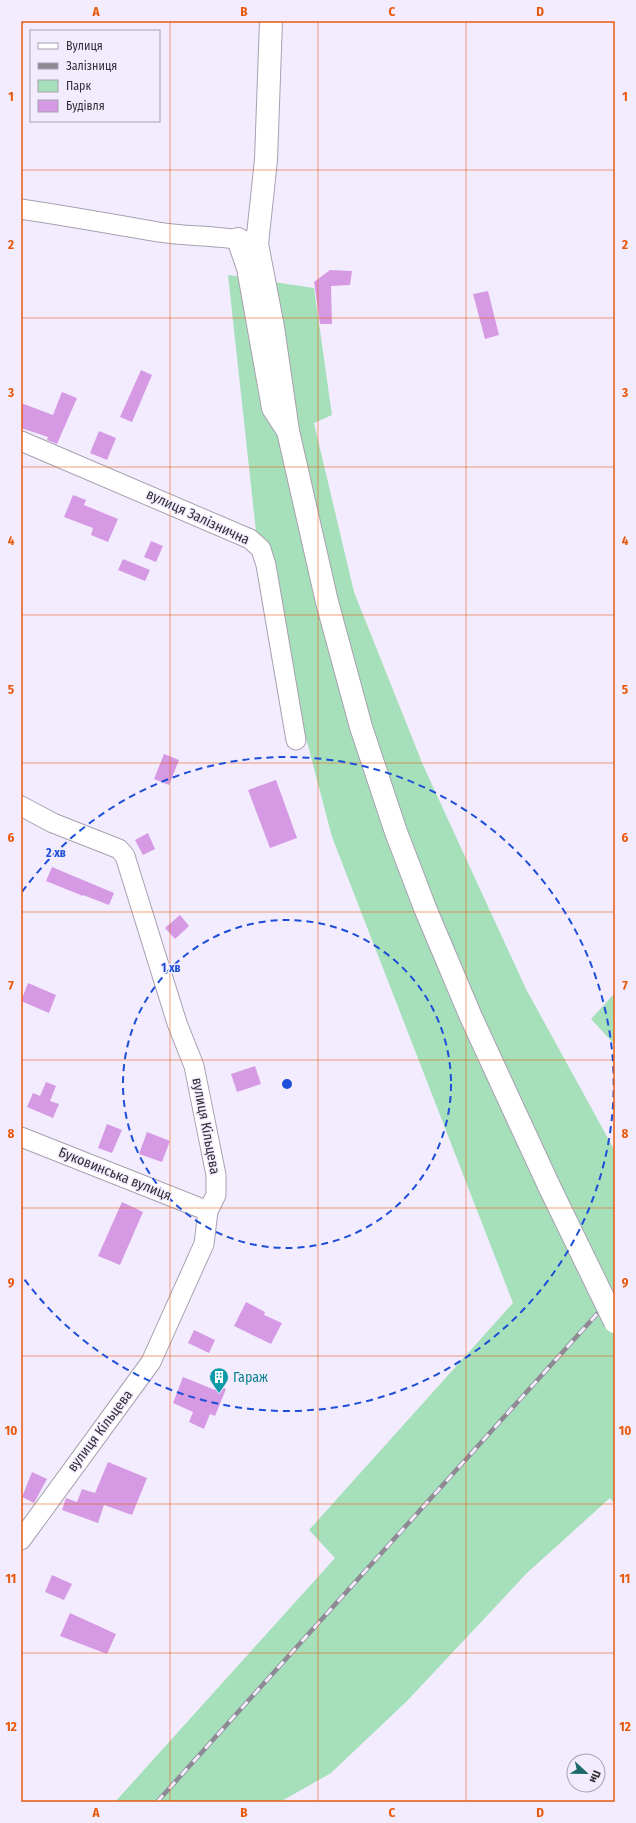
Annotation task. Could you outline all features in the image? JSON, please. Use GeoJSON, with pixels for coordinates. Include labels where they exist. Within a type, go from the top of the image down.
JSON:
{"type":"FeatureCollection","features":[{"type":"Feature","properties":{"kind":"highway"},"geometry":{"type":"LineString","coordinates":[[271,21],[266,160],[248,241],[273,327],[288,431],[329,609],[361,727],[396,832],[425,908],[471,1016],[549,1186],[615,1322]]}},
{"type":"Feature","properties":{"kind":"street"},"geometry":{"type":"LineString","coordinates":[[21,209],[105,221],[159,232],[248,241]]}},
{"type":"Feature","properties":{"kind":"street","name":"вулиця Залізнична"},"geometry":{"type":"LineString","coordinates":[[21,441],[215,523],[250,539],[260,549],[266,565],[296,740]]}},
{"type":"Feature","properties":{"kind":"street","name":"вулиця Кільцева"},"geometry":{"type":"LineString","coordinates":[[21,806],[53,823],[119,849],[125,856],[177,1023],[194,1066],[216,1175],[216,1195],[208,1211],[204,1244],[151,1362],[28,1517],[21,1540]]}},
{"type":"Feature","properties":{"kind":"street","name":"Буковинська вулиця"},"geometry":{"type":"LineString","coordinates":[[21,1137],[208,1211]]}},
{"type":"Feature","properties":{"kind":"green space"},"geometry":{"type":"Polygon","coordinates":[[[228,275],[314,288],[332,415],[314,423],[354,592],[423,765],[526,989],[615,1151],[615,1505],[610,1498],[527,1573],[407,1701],[331,1773],[280,1802],[115,1802],[335,1558],[309,1530],[513,1303],[332,837],[259,559],[228,275]]]}},
{"type":"Feature","properties":{"kind":"green space"},"geometry":{"type":"Polygon","coordinates":[[[615,993],[615,1045],[591,1019],[615,993]]]}},
{"type":"Feature","properties":{"kind":"building"},"geometry":{"type":"Polygon","coordinates":[[[330,270],[352,271],[350,285],[331,286],[332,324],[320,324],[314,282],[330,270]]]}},
{"type":"Feature","properties":{"kind":"building"},"geometry":{"type":"Polygon","coordinates":[[[488,291],[499,335],[485,339],[473,294],[488,291]]]}},
{"type":"Feature","properties":{"kind":"building"},"geometry":{"type":"Polygon","coordinates":[[[141,370],[152,375],[132,422],[120,417],[141,370]]]}},
{"type":"Feature","properties":{"kind":"building"},"geometry":{"type":"Polygon","coordinates":[[[62,392],[77,398],[57,444],[47,440],[48,437],[21,428],[21,403],[53,415],[62,392]]]}},
{"type":"Feature","properties":{"kind":"building"},"geometry":{"type":"Polygon","coordinates":[[[99,431],[116,438],[107,460],[90,453],[99,431]]]}},
{"type":"Feature","properties":{"kind":"building"},"geometry":{"type":"Polygon","coordinates":[[[73,495],[86,500],[84,505],[118,519],[108,542],[91,535],[93,528],[64,517],[73,495]]]}},
{"type":"Feature","properties":{"kind":"building"},"geometry":{"type":"Polygon","coordinates":[[[151,541],[163,546],[156,562],[144,557],[151,541]]]}},
{"type":"Feature","properties":{"kind":"building"},"geometry":{"type":"Polygon","coordinates":[[[123,559],[150,570],[145,581],[118,570],[123,559]]]}},
{"type":"Feature","properties":{"kind":"building"},"geometry":{"type":"Polygon","coordinates":[[[164,754],[179,760],[169,785],[154,779],[164,754]]]}},
{"type":"Feature","properties":{"kind":"building"},"geometry":{"type":"Polygon","coordinates":[[[276,780],[297,838],[270,848],[248,790],[276,780]]]}},
{"type":"Feature","properties":{"kind":"building"},"geometry":{"type":"Polygon","coordinates":[[[148,833],[155,849],[143,855],[135,840],[148,833]]]}},
{"type":"Feature","properties":{"kind":"building"},"geometry":{"type":"Polygon","coordinates":[[[52,867],[114,893],[109,905],[46,881],[52,867]]]}},
{"type":"Feature","properties":{"kind":"building"},"geometry":{"type":"Polygon","coordinates":[[[180,915],[189,926],[175,939],[165,928],[180,915]]]}},
{"type":"Feature","properties":{"kind":"building"},"geometry":{"type":"Polygon","coordinates":[[[28,983],[56,995],[49,1013],[21,1001],[28,983]]]}},
{"type":"Feature","properties":{"kind":"building"},"geometry":{"type":"Polygon","coordinates":[[[255,1066],[261,1084],[237,1092],[231,1074],[255,1066]]]}},
{"type":"Feature","properties":{"kind":"building"},"geometry":{"type":"Polygon","coordinates":[[[46,1082],[56,1086],[50,1101],[59,1104],[53,1118],[27,1107],[33,1093],[40,1096],[46,1082]]]}},
{"type":"Feature","properties":{"kind":"building"},"geometry":{"type":"Polygon","coordinates":[[[107,1124],[122,1130],[112,1153],[98,1148],[107,1124]]]}},
{"type":"Feature","properties":{"kind":"building"},"geometry":{"type":"Polygon","coordinates":[[[147,1132],[170,1141],[162,1162],[139,1154],[147,1132]]]}},
{"type":"Feature","properties":{"kind":"building"},"geometry":{"type":"Polygon","coordinates":[[[122,1202],[143,1212],[120,1265],[98,1256],[122,1202]]]}},
{"type":"Feature","properties":{"kind":"building"},"geometry":{"type":"Polygon","coordinates":[[[246,1302],[265,1312],[264,1315],[282,1323],[271,1344],[234,1326],[246,1302]]]}},
{"type":"Feature","properties":{"kind":"building"},"geometry":{"type":"Polygon","coordinates":[[[194,1330],[215,1340],[209,1353],[188,1343],[194,1330]]]}},
{"type":"Feature","properties":{"kind":"building"},"geometry":{"type":"Polygon","coordinates":[[[183,1377],[215,1390],[217,1385],[226,1389],[215,1416],[210,1414],[204,1429],[189,1422],[193,1412],[173,1403],[183,1377]]]}},
{"type":"Feature","properties":{"kind":"building"},"geometry":{"type":"Polygon","coordinates":[[[108,1462],[147,1478],[132,1515],[104,1505],[98,1523],[62,1510],[66,1498],[77,1502],[82,1489],[95,1493],[108,1462]]]}},
{"type":"Feature","properties":{"kind":"building"},"geometry":{"type":"Polygon","coordinates":[[[32,1472],[47,1479],[34,1503],[22,1497],[32,1472]]]}},
{"type":"Feature","properties":{"kind":"building"},"geometry":{"type":"Polygon","coordinates":[[[52,1575],[72,1584],[64,1600],[45,1592],[52,1575]]]}},
{"type":"Feature","properties":{"kind":"building"},"geometry":{"type":"Polygon","coordinates":[[[70,1613],[116,1634],[107,1654],[60,1636],[70,1613]]]}},
{"type":"Feature","properties":{"kind":"railway"},"geometry":{"type":"LineString","coordinates":[[157,1802],[615,1294]]}},
{"type":"Feature","properties":{"kind":"place","name":"Гараж"},"geometry":{"type":"Point","coordinates":[219,1394]}}]}
